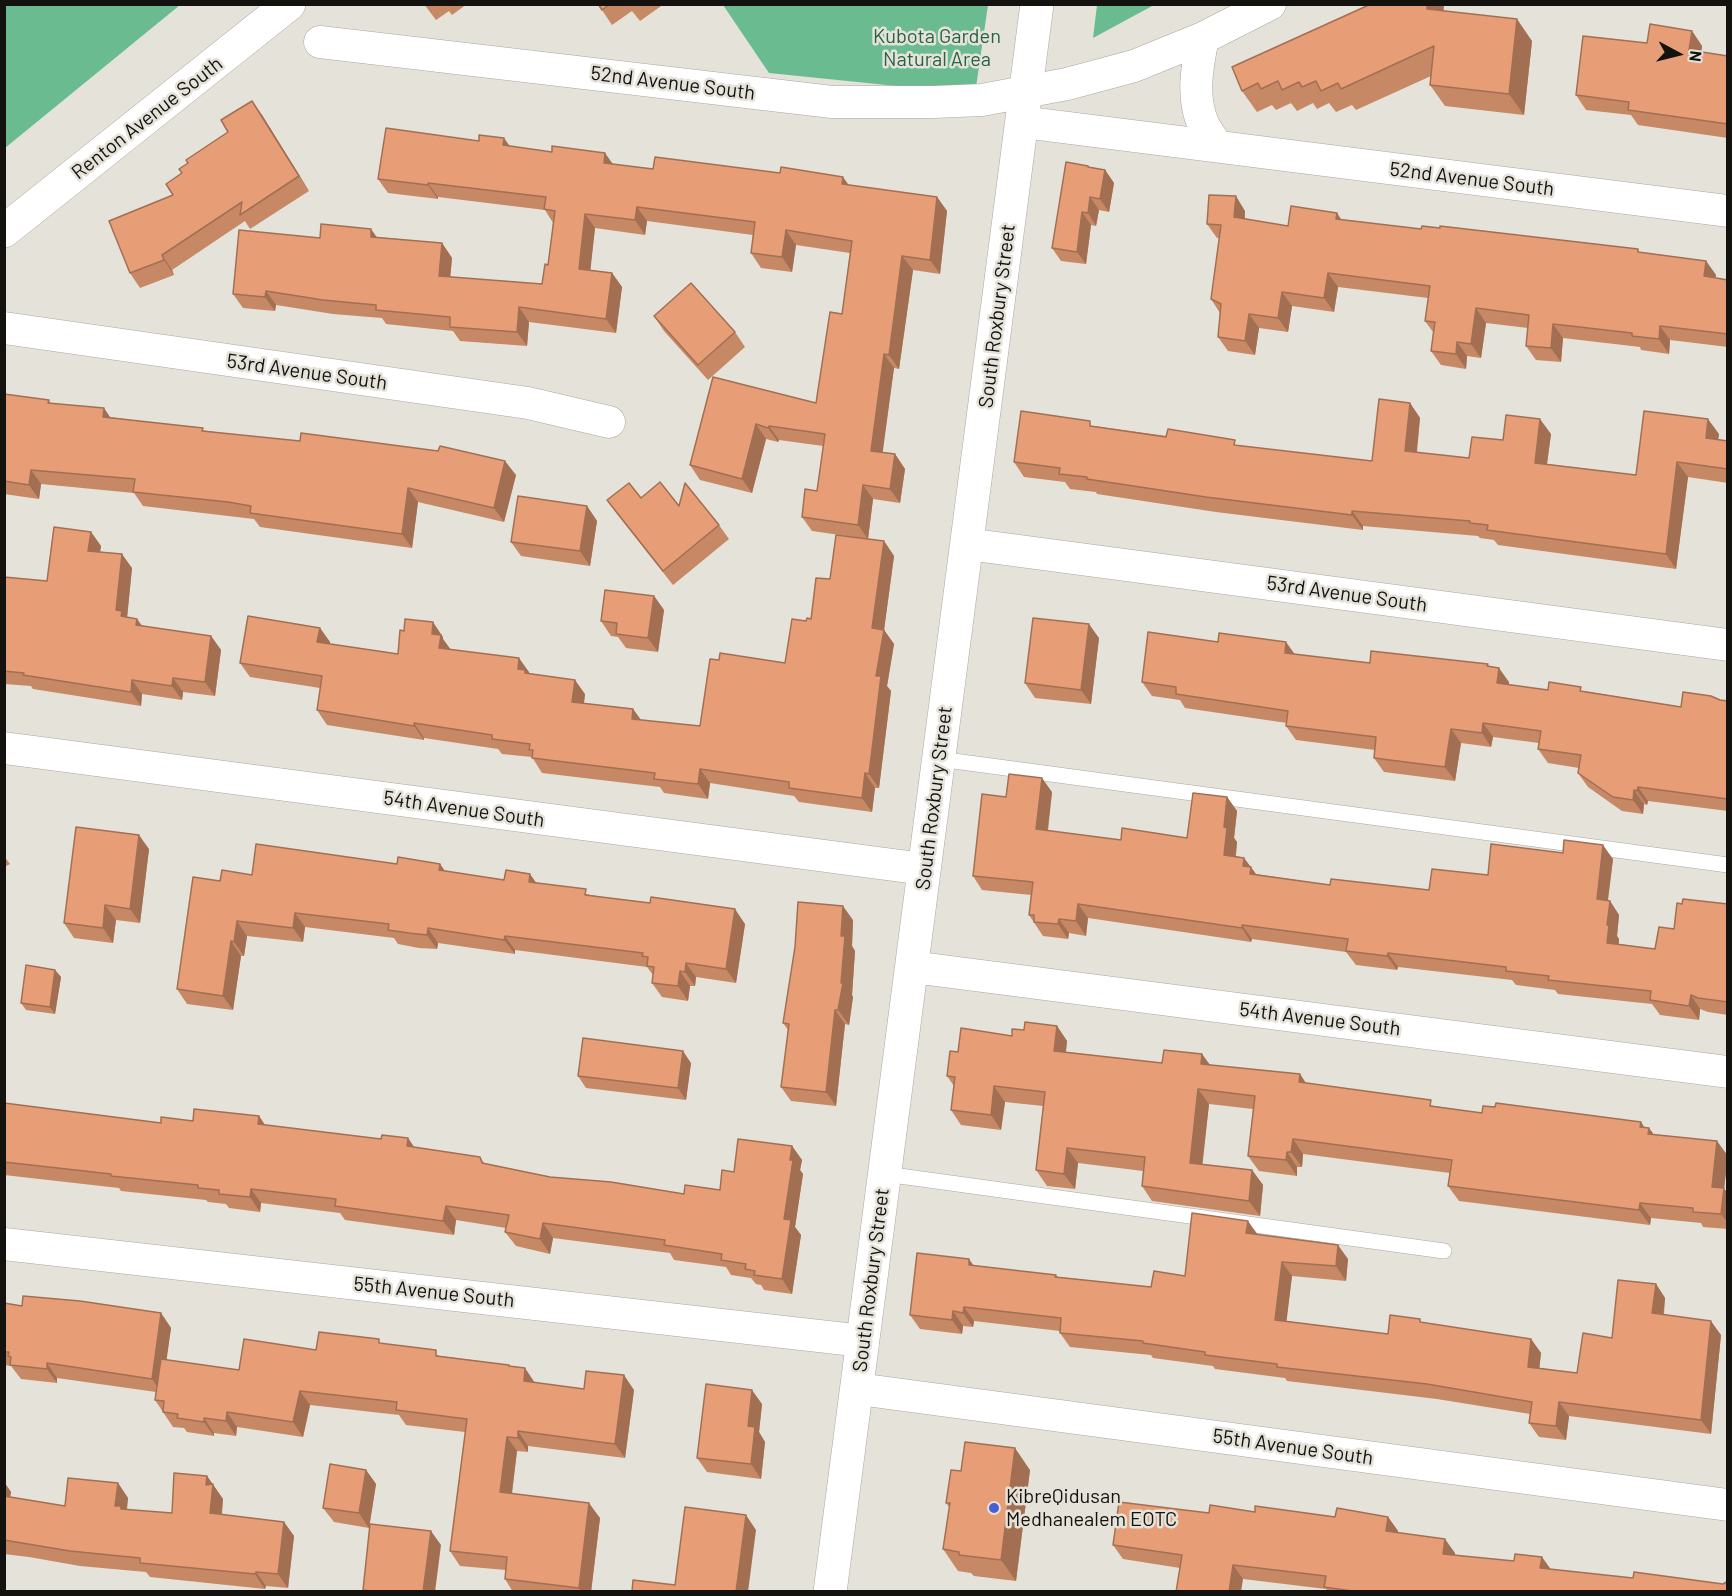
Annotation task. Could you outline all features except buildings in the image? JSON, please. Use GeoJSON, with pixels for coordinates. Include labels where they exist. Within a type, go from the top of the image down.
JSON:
{"type":"FeatureCollection","features":[{"type":"Feature","properties":{"kind":"street","name":"Renton Avenue South"},"geometry":{"type":"LineString","coordinates":[[4,231],[289,4]]}},
{"type":"Feature","properties":{"kind":"street","name":"South Roxbury Street"},"geometry":{"type":"LineString","coordinates":[[830,1592],[1037,4]]}},
{"type":"Feature","properties":{"kind":"street"},"geometry":{"type":"LineString","coordinates":[[1024,107],[1067,84],[1134,66],[1203,38],[1270,4]]}},
{"type":"Feature","properties":{"kind":"street"},"geometry":{"type":"LineString","coordinates":[[1203,38],[1197,67],[1197,99],[1204,125],[1217,146]]}},
{"type":"Feature","properties":{"kind":"street","name":"52nd Avenue South"},"geometry":{"type":"LineString","coordinates":[[320,42],[832,102],[982,100],[1217,146],[1728,211]]}},
{"type":"Feature","properties":{"kind":"street","name":"53rd Avenue South"},"geometry":{"type":"LineString","coordinates":[[4,328],[528,403],[609,422]]}},
{"type":"Feature","properties":{"kind":"street","name":"53rd Avenue South"},"geometry":{"type":"LineString","coordinates":[[967,544],[1728,645]]}},
{"type":"Feature","properties":{"kind":"street","name":"54th Avenue South"},"geometry":{"type":"LineString","coordinates":[[4,748],[924,869]]}},
{"type":"Feature","properties":{"kind":"street","name":"54th Avenue South"},"geometry":{"type":"LineString","coordinates":[[912,967],[1728,1072]]}},
{"type":"Feature","properties":{"kind":"street","name":"55th Avenue South"},"geometry":{"type":"LineString","coordinates":[[4,1244],[863,1341]]}},
{"type":"Feature","properties":{"kind":"street","name":"55th Avenue South"},"geometry":{"type":"LineString","coordinates":[[858,1389],[1728,1506]]}},
{"type":"Feature","properties":{"kind":"lane"},"geometry":{"type":"LineString","coordinates":[[939,759],[1728,865]]}},
{"type":"Feature","properties":{"kind":"lane"},"geometry":{"type":"LineString","coordinates":[[885,1174],[1444,1251]]}},
{"type":"Feature","properties":{"kind":"green space"},"geometry":{"type":"Polygon","coordinates":[[[1097,4],[1154,5],[1093,38],[1097,4]]]}},
{"type":"Feature","properties":{"kind":"green space"},"geometry":{"type":"Polygon","coordinates":[[[5,5],[180,5],[5,148],[5,5]]]}},
{"type":"Feature","properties":{"kind":"green space","name":"Kubota Garden Natural Area"},"geometry":{"type":"Polygon","coordinates":[[[723,5],[988,5],[975,94],[769,73],[723,5]]]}},
{"type":"Feature","properties":{"kind":"place","name":"KibreQidusan Medhanealem EOTC"},"geometry":{"type":"Point","coordinates":[994,1508]}}]}
